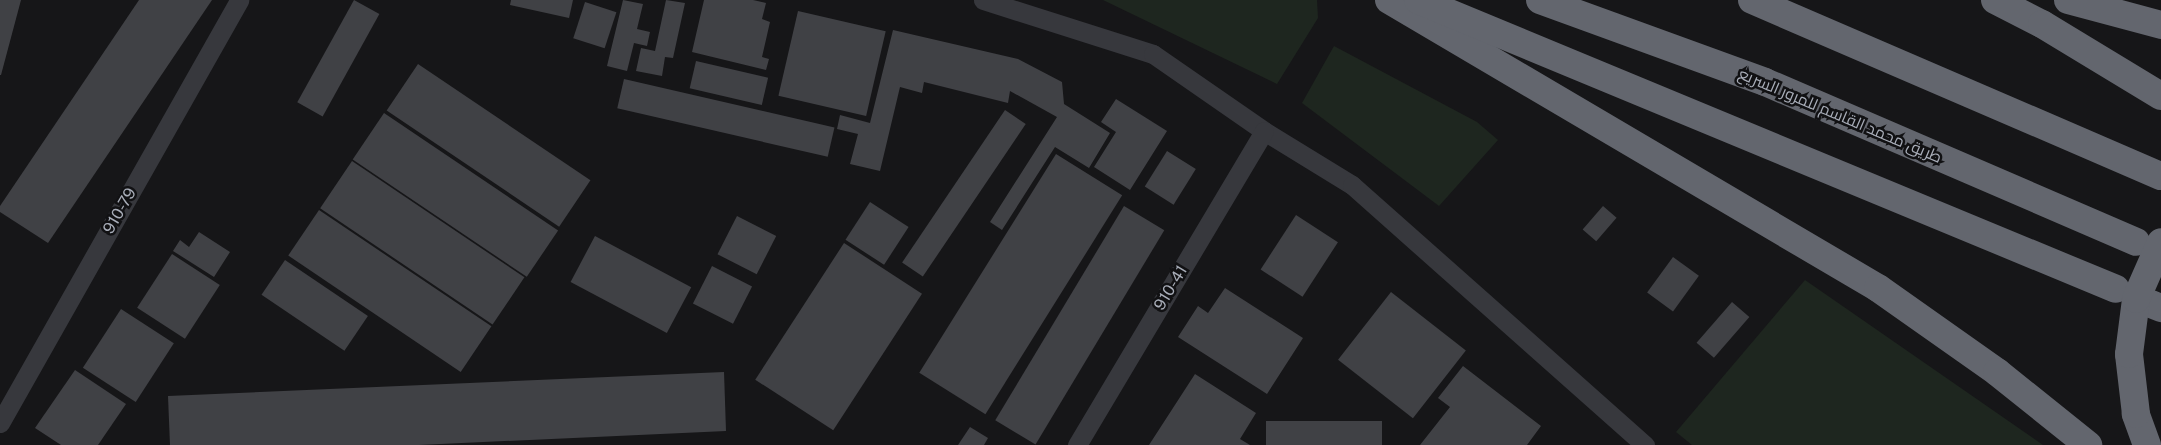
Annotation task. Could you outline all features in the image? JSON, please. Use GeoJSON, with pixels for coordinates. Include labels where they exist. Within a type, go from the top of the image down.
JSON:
{"type":"FeatureCollection","features":[{"type":"Feature","properties":{"kind":"highway"},"geometry":{"type":"LineString","coordinates":[[1389,0],[1817,250],[1939,329],[2088,445]]}},
{"type":"Feature","properties":{"kind":"highway"},"geometry":{"type":"LineString","coordinates":[[1418,0],[2116,289]]}},
{"type":"Feature","properties":{"kind":"highway","name":"طريق محمد القاسم للمرور السريع"},"geometry":{"type":"LineString","coordinates":[[1540,0],[1765,82],[2148,242]]}},
{"type":"Feature","properties":{"kind":"highway"},"geometry":{"type":"LineString","coordinates":[[1752,0],[2161,176]]}},
{"type":"Feature","properties":{"kind":"highway"},"geometry":{"type":"LineString","coordinates":[[1995,0],[2042,24],[2161,96]]}},
{"type":"Feature","properties":{"kind":"highway"},"geometry":{"type":"LineString","coordinates":[[2068,0],[2161,25]]}},
{"type":"Feature","properties":{"kind":"highway"},"geometry":{"type":"LineString","coordinates":[[2147,445],[2136,414],[2129,354],[2136,299],[2145,272],[2148,242]]}},
{"type":"Feature","properties":{"kind":"street","name":"910-79"},"geometry":{"type":"LineString","coordinates":[[0,423],[239,0]]}},
{"type":"Feature","properties":{"kind":"street"},"geometry":{"type":"LineString","coordinates":[[983,0],[1153,54],[1264,130],[1352,185],[1645,445]]}},
{"type":"Feature","properties":{"kind":"street","name":"910-41"},"geometry":{"type":"LineString","coordinates":[[1077,445],[1264,130]]}},
{"type":"Feature","properties":{"kind":"shaded area"},"geometry":{"type":"Polygon","coordinates":[[[1103,0],[1317,0],[1318,18],[1277,84],[1103,0]]]}},
{"type":"Feature","properties":{"kind":"shaded area"},"geometry":{"type":"Polygon","coordinates":[[[1334,46],[1477,122],[1498,140],[1439,206],[1302,103],[1334,46]]]}},
{"type":"Feature","properties":{"kind":"shaded area"},"geometry":{"type":"Polygon","coordinates":[[[1805,280],[2043,445],[1692,445],[1676,432],[1805,280]]]}},
{"type":"Feature","properties":{"kind":"building"},"geometry":{"type":"Polygon","coordinates":[[[0,0],[21,0],[1,75],[0,75],[0,0]]]}},
{"type":"Feature","properties":{"kind":"building"},"geometry":{"type":"Polygon","coordinates":[[[139,0],[212,0],[48,243],[0,212],[0,206],[139,0]]]}},
{"type":"Feature","properties":{"kind":"building"},"geometry":{"type":"Polygon","coordinates":[[[354,0],[379,14],[323,116],[297,102],[354,0]]]}},
{"type":"Feature","properties":{"kind":"building"},"geometry":{"type":"Polygon","coordinates":[[[511,0],[573,0],[569,18],[510,5],[511,0]]]}},
{"type":"Feature","properties":{"kind":"building"},"geometry":{"type":"Polygon","coordinates":[[[623,0],[643,4],[637,29],[650,32],[647,46],[634,43],[627,71],[607,66],[623,0]]]}},
{"type":"Feature","properties":{"kind":"building"},"geometry":{"type":"Polygon","coordinates":[[[666,0],[685,3],[673,58],[665,57],[662,76],[636,71],[641,48],[655,51],[666,0]]]}},
{"type":"Feature","properties":{"kind":"building"},"geometry":{"type":"Polygon","coordinates":[[[704,0],[753,0],[766,3],[762,19],[770,22],[762,57],[769,59],[766,70],[692,52],[704,0]]]}},
{"type":"Feature","properties":{"kind":"building"},"geometry":{"type":"Polygon","coordinates":[[[585,2],[616,12],[605,48],[573,38],[585,2]]]}},
{"type":"Feature","properties":{"kind":"building"},"geometry":{"type":"Polygon","coordinates":[[[798,11],[886,31],[866,116],[778,96],[798,11]]]}},
{"type":"Feature","properties":{"kind":"building"},"geometry":{"type":"Polygon","coordinates":[[[893,30],[1018,59],[1062,82],[1064,104],[1110,133],[1089,168],[1055,147],[1002,230],[990,222],[1057,117],[1010,91],[1008,103],[924,82],[922,93],[900,87],[880,171],[850,164],[858,134],[837,129],[840,115],[870,123],[893,30]]]}},
{"type":"Feature","properties":{"kind":"building"},"geometry":{"type":"Polygon","coordinates":[[[696,61],[768,78],[762,105],[690,88],[696,61]]]}},
{"type":"Feature","properties":{"kind":"building"},"geometry":{"type":"Polygon","coordinates":[[[418,64],[590,180],[559,227],[387,110],[418,64]]]}},
{"type":"Feature","properties":{"kind":"building"},"geometry":{"type":"Polygon","coordinates":[[[624,79],[834,128],[828,157],[617,108],[624,79]]]}},
{"type":"Feature","properties":{"kind":"building"},"geometry":{"type":"Polygon","coordinates":[[[1116,99],[1167,131],[1130,190],[1094,167],[1116,132],[1101,122],[1116,99]]]}},
{"type":"Feature","properties":{"kind":"building"},"geometry":{"type":"Polygon","coordinates":[[[1005,110],[1026,124],[923,277],[902,263],[1005,110]]]}},
{"type":"Feature","properties":{"kind":"building"},"geometry":{"type":"Polygon","coordinates":[[[384,113],[558,230],[527,277],[353,159],[384,113]]]}},
{"type":"Feature","properties":{"kind":"building"},"geometry":{"type":"Polygon","coordinates":[[[1167,151],[1196,169],[1174,205],[1145,187],[1167,151]]]}},
{"type":"Feature","properties":{"kind":"building"},"geometry":{"type":"Polygon","coordinates":[[[1056,154],[1122,195],[985,414],[919,373],[1056,154]]]}},
{"type":"Feature","properties":{"kind":"building"},"geometry":{"type":"Polygon","coordinates":[[[352,161],[524,277],[493,325],[320,208],[352,161]]]}},
{"type":"Feature","properties":{"kind":"building"},"geometry":{"type":"Polygon","coordinates":[[[870,202],[909,227],[884,265],[845,240],[870,202]]]}},
{"type":"Feature","properties":{"kind":"building"},"geometry":{"type":"Polygon","coordinates":[[[1124,206],[1164,230],[1036,444],[995,420],[1124,206]]]}},
{"type":"Feature","properties":{"kind":"building"},"geometry":{"type":"Polygon","coordinates":[[[1603,206],[1617,218],[1596,241],[1583,229],[1603,206]]]}},
{"type":"Feature","properties":{"kind":"building"},"geometry":{"type":"Polygon","coordinates":[[[319,210],[491,326],[461,372],[288,256],[319,210]]]}},
{"type":"Feature","properties":{"kind":"building"},"geometry":{"type":"Polygon","coordinates":[[[1296,215],[1338,242],[1303,297],[1261,270],[1296,215]]]}},
{"type":"Feature","properties":{"kind":"building"},"geometry":{"type":"Polygon","coordinates":[[[737,216],[776,236],[757,274],[717,254],[737,216]]]}},
{"type":"Feature","properties":{"kind":"building"},"geometry":{"type":"Polygon","coordinates":[[[199,232],[230,252],[214,277],[173,251],[180,240],[189,247],[199,232]]]}},
{"type":"Feature","properties":{"kind":"building"},"geometry":{"type":"Polygon","coordinates":[[[595,236],[691,287],[667,333],[571,282],[595,236]]]}},
{"type":"Feature","properties":{"kind":"building"},"geometry":{"type":"Polygon","coordinates":[[[844,243],[922,294],[833,430],[755,380],[844,243]]]}},
{"type":"Feature","properties":{"kind":"building"},"geometry":{"type":"Polygon","coordinates":[[[172,254],[220,285],[185,339],[137,308],[172,254]]]}},
{"type":"Feature","properties":{"kind":"building"},"geometry":{"type":"Polygon","coordinates":[[[1673,257],[1699,276],[1673,311],[1647,293],[1673,257]]]}},
{"type":"Feature","properties":{"kind":"building"},"geometry":{"type":"Polygon","coordinates":[[[285,260],[368,316],[344,351],[262,295],[285,260]]]}},
{"type":"Feature","properties":{"kind":"building"},"geometry":{"type":"Polygon","coordinates":[[[712,266],[752,286],[733,324],[693,303],[712,266]]]}},
{"type":"Feature","properties":{"kind":"building"},"geometry":{"type":"Polygon","coordinates":[[[1225,288],[1303,338],[1267,394],[1178,337],[1198,306],[1208,313],[1225,288]]]}},
{"type":"Feature","properties":{"kind":"building"},"geometry":{"type":"Polygon","coordinates":[[[1391,292],[1466,350],[1413,418],[1338,360],[1391,292]]]}},
{"type":"Feature","properties":{"kind":"building"},"geometry":{"type":"Polygon","coordinates":[[[1732,302],[1749,317],[1714,358],[1697,343],[1732,302]]]}},
{"type":"Feature","properties":{"kind":"building"},"geometry":{"type":"Polygon","coordinates":[[[121,309],[174,343],[136,402],[83,368],[121,309]]]}},
{"type":"Feature","properties":{"kind":"building"},"geometry":{"type":"Polygon","coordinates":[[[1463,366],[1541,426],[1527,445],[1420,445],[1450,407],[1438,398],[1463,366]]]}},
{"type":"Feature","properties":{"kind":"building"},"geometry":{"type":"Polygon","coordinates":[[[75,370],[126,404],[98,445],[61,445],[35,428],[75,370]]]}},
{"type":"Feature","properties":{"kind":"building"},"geometry":{"type":"Polygon","coordinates":[[[724,372],[726,431],[419,445],[170,445],[168,396],[724,372]]]}},
{"type":"Feature","properties":{"kind":"building"},"geometry":{"type":"Polygon","coordinates":[[[1195,374],[1256,413],[1240,439],[1250,445],[1149,445],[1195,374]]]}},
{"type":"Feature","properties":{"kind":"building"},"geometry":{"type":"Polygon","coordinates":[[[1266,421],[1382,421],[1382,445],[1266,445],[1266,421]]]}},
{"type":"Feature","properties":{"kind":"building"},"geometry":{"type":"Polygon","coordinates":[[[970,427],[988,438],[984,445],[958,445],[970,427]]]}}]}
